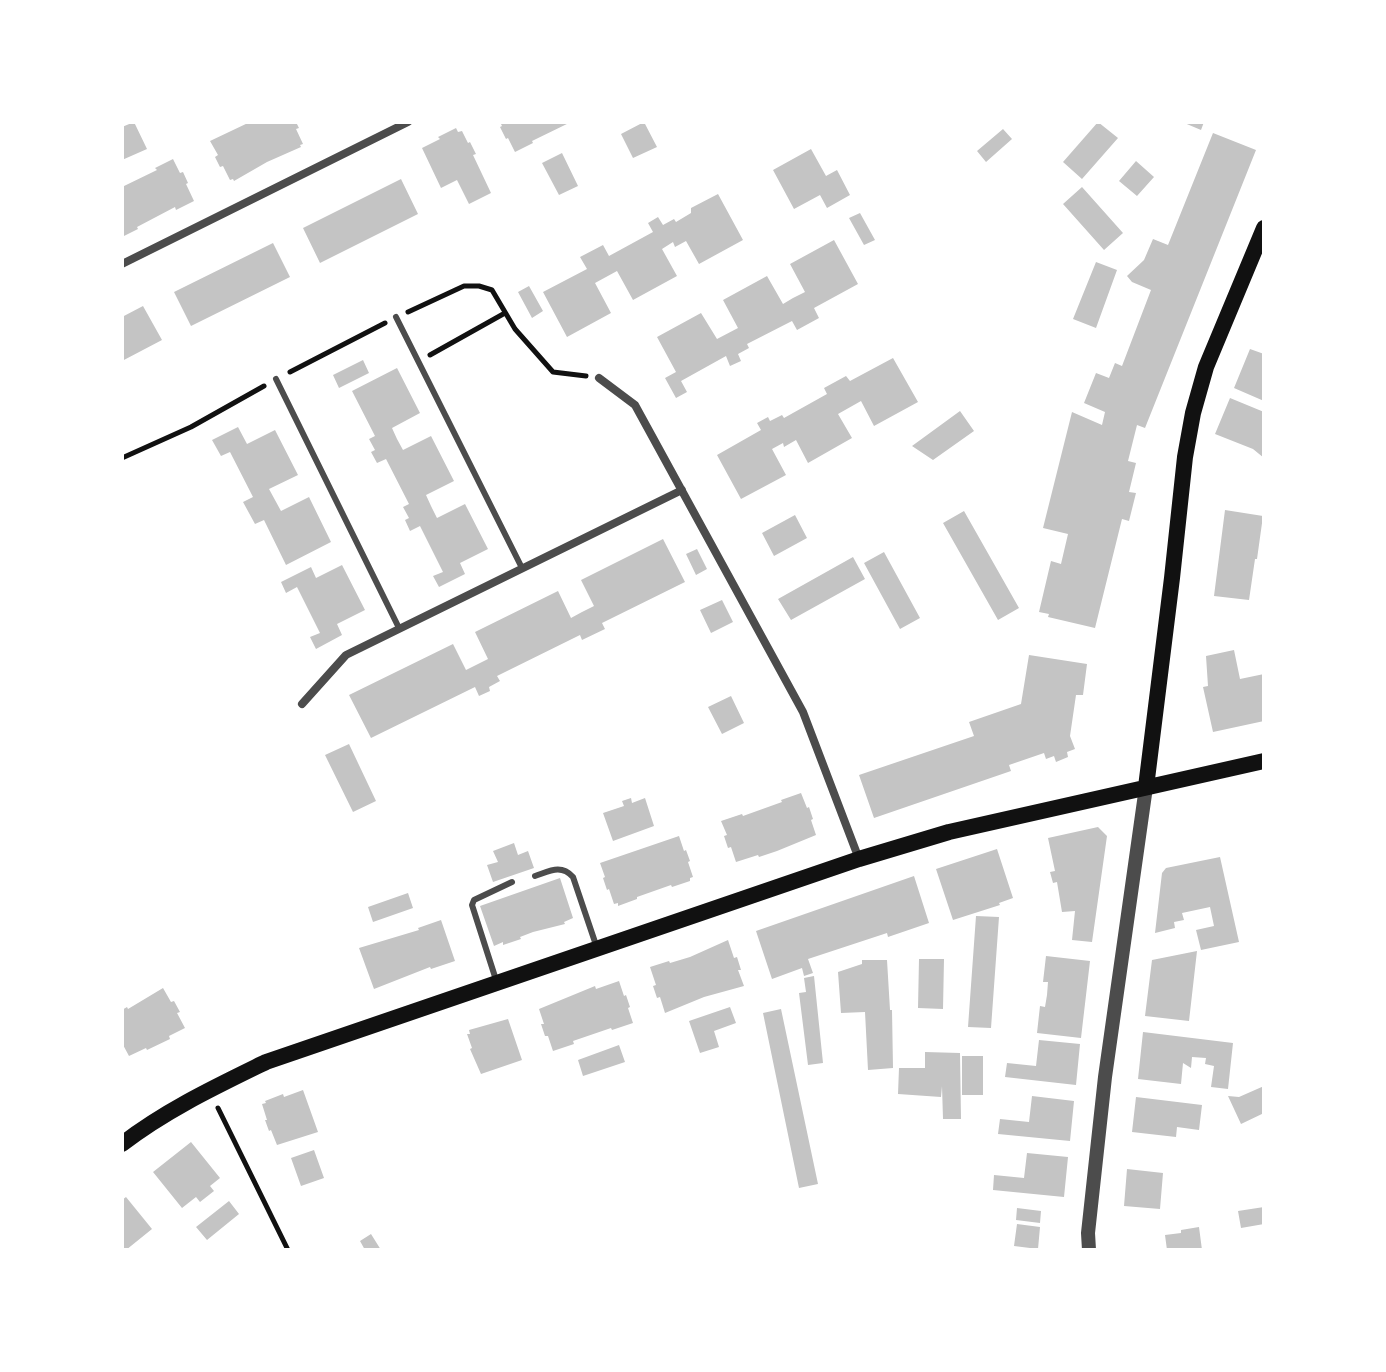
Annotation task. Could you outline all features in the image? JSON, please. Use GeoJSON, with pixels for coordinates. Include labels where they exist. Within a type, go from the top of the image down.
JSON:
{"type":"FeatureCollection","features":[{"type":"Feature","properties":{"kind":"main road"},"geometry":{"type":"LineString","coordinates":[[1146,787],[1185,457],[1193,413],[1206,367],[1264,228]]}},
{"type":"Feature","properties":{"kind":"main road"},"geometry":{"type":"LineString","coordinates":[[122,1144],[208,1089],[266,1062],[859,859],[949,832],[1264,761]]}},
{"type":"Feature","properties":{"kind":"street"},"geometry":{"type":"LineString","coordinates":[[122,264],[408,122]]}},
{"type":"Feature","properties":{"kind":"street"},"geometry":{"type":"LineString","coordinates":[[599,378],[635,405],[803,712],[859,859]]}},
{"type":"Feature","properties":{"kind":"street"},"geometry":{"type":"LineString","coordinates":[[302,704],[346,655],[682,490]]}},
{"type":"Feature","properties":{"kind":"street"},"geometry":{"type":"LineString","coordinates":[[1089,1250],[1088,1233],[1105,1077],[1146,787]]}},
{"type":"Feature","properties":{"kind":"lane"},"geometry":{"type":"LineString","coordinates":[[396,317],[522,568]]}},
{"type":"Feature","properties":{"kind":"lane"},"geometry":{"type":"LineString","coordinates":[[276,379],[399,628]]}},
{"type":"Feature","properties":{"kind":"lane"},"geometry":{"type":"LineString","coordinates":[[535,876],[559,868],[573,877],[597,948]]}},
{"type":"Feature","properties":{"kind":"lane"},"geometry":{"type":"LineString","coordinates":[[497,983],[472,905],[474,900],[486,893],[512,882]]}},
{"type":"Feature","properties":{"kind":"path"},"geometry":{"type":"LineString","coordinates":[[122,458],[191,427],[396,317],[464,286],[492,290],[515,329],[553,372],[599,378]]}},
{"type":"Feature","properties":{"kind":"path"},"geometry":{"type":"LineString","coordinates":[[418,361],[505,313]]}},
{"type":"Feature","properties":{"kind":"path"},"geometry":{"type":"LineString","coordinates":[[208,1089],[288,1250]]}},
{"type":"Feature","properties":{"kind":"building"},"geometry":{"type":"Polygon","coordinates":[[[134,122],[147,149],[122,160],[122,127],[134,122]]]}},
{"type":"Feature","properties":{"kind":"building"},"geometry":{"type":"Polygon","coordinates":[[[250,122],[296,122],[303,144],[234,181],[230,180],[223,166],[220,167],[215,157],[218,155],[210,141],[250,122]]]}},
{"type":"Feature","properties":{"kind":"building"},"geometry":{"type":"Polygon","coordinates":[[[500,122],[571,122],[515,152],[500,122]]]}},
{"type":"Feature","properties":{"kind":"building"},"geometry":{"type":"Polygon","coordinates":[[[644,122],[657,147],[633,158],[621,134],[644,122]]]}},
{"type":"Feature","properties":{"kind":"building"},"geometry":{"type":"Polygon","coordinates":[[[1098,122],[1118,138],[1082,179],[1063,162],[1098,122]]]}},
{"type":"Feature","properties":{"kind":"building"},"geometry":{"type":"Polygon","coordinates":[[[1182,122],[1204,122],[1201,130],[1182,122]]]}},
{"type":"Feature","properties":{"kind":"building"},"geometry":{"type":"Polygon","coordinates":[[[456,128],[470,142],[491,193],[469,204],[457,180],[441,188],[422,148],[456,128]]]}},
{"type":"Feature","properties":{"kind":"building"},"geometry":{"type":"Polygon","coordinates":[[[1003,129],[1012,139],[986,162],[977,151],[1003,129]]]}},
{"type":"Feature","properties":{"kind":"building"},"geometry":{"type":"Polygon","coordinates":[[[1213,133],[1256,150],[1145,428],[1137,425],[1128,461],[1136,463],[1129,492],[1136,493],[1129,521],[1122,519],[1095,628],[1048,617],[1049,614],[1039,612],[1051,561],[1061,564],[1068,534],[1043,528],[1072,412],[1102,425],[1105,412],[1084,403],[1096,373],[1109,378],[1115,363],[1122,366],[1151,290],[1132,282],[1127,276],[1144,260],[1153,239],[1168,245],[1213,133]]]}},
{"type":"Feature","properties":{"kind":"building"},"geometry":{"type":"Polygon","coordinates":[[[811,149],[826,176],[837,170],[850,195],[827,208],[820,195],[794,209],[773,170],[811,149]]]}},
{"type":"Feature","properties":{"kind":"building"},"geometry":{"type":"Polygon","coordinates":[[[562,153],[578,186],[559,195],[542,163],[562,153]]]}},
{"type":"Feature","properties":{"kind":"building"},"geometry":{"type":"Polygon","coordinates":[[[173,159],[180,173],[183,172],[194,201],[176,210],[175,207],[122,237],[122,187],[173,159]]]}},
{"type":"Feature","properties":{"kind":"building"},"geometry":{"type":"Polygon","coordinates":[[[1136,161],[1154,177],[1137,196],[1119,181],[1136,161]]]}},
{"type":"Feature","properties":{"kind":"building"},"geometry":{"type":"Polygon","coordinates":[[[401,179],[418,214],[320,263],[303,228],[401,179]]]}},
{"type":"Feature","properties":{"kind":"building"},"geometry":{"type":"Polygon","coordinates":[[[1082,187],[1123,233],[1104,250],[1063,204],[1082,187]]]}},
{"type":"Feature","properties":{"kind":"building"},"geometry":{"type":"Polygon","coordinates":[[[718,194],[743,240],[699,264],[686,241],[675,247],[673,242],[662,249],[677,276],[633,300],[617,271],[595,283],[611,313],[567,337],[543,292],[587,269],[580,257],[603,245],[609,256],[653,232],[648,223],[658,217],[663,225],[674,219],[676,222],[691,213],[691,208],[718,194]]]}},
{"type":"Feature","properties":{"kind":"building"},"geometry":{"type":"Polygon","coordinates":[[[860,213],[875,240],[864,245],[849,218],[860,213]]]}},
{"type":"Feature","properties":{"kind":"building"},"geometry":{"type":"Polygon","coordinates":[[[834,240],[858,284],[814,308],[819,318],[797,330],[792,321],[747,344],[749,348],[738,354],[741,361],[730,366],[726,356],[681,381],[687,392],[676,398],[665,378],[676,372],[657,337],[701,313],[717,339],[738,328],[723,300],[767,276],[783,304],[805,292],[790,264],[834,240]]]}},
{"type":"Feature","properties":{"kind":"building"},"geometry":{"type":"Polygon","coordinates":[[[273,243],[290,277],[191,326],[174,292],[273,243]]]}},
{"type":"Feature","properties":{"kind":"building"},"geometry":{"type":"Polygon","coordinates":[[[1096,262],[1117,270],[1096,328],[1073,319],[1096,262]]]}},
{"type":"Feature","properties":{"kind":"building"},"geometry":{"type":"Polygon","coordinates":[[[529,286],[543,311],[532,318],[518,292],[529,286]]]}},
{"type":"Feature","properties":{"kind":"building"},"geometry":{"type":"Polygon","coordinates":[[[143,306],[162,340],[122,361],[122,317],[143,306]]]}},
{"type":"Feature","properties":{"kind":"building"},"geometry":{"type":"Polygon","coordinates":[[[1250,349],[1264,354],[1264,401],[1234,388],[1250,349]]]}},
{"type":"Feature","properties":{"kind":"building"},"geometry":{"type":"Polygon","coordinates":[[[893,358],[918,402],[874,426],[861,401],[838,414],[852,438],[808,463],[796,440],[772,449],[786,475],[741,499],[717,455],[761,430],[757,423],[768,417],[770,421],[782,415],[784,418],[827,394],[824,388],[846,376],[850,381],[893,358]]]}},
{"type":"Feature","properties":{"kind":"building"},"geometry":{"type":"Polygon","coordinates":[[[363,360],[369,373],[339,388],[333,375],[363,360]]]}},
{"type":"Feature","properties":{"kind":"building"},"geometry":{"type":"Polygon","coordinates":[[[397,368],[420,413],[392,428],[397,439],[403,450],[431,436],[454,481],[426,495],[437,518],[465,504],[488,549],[460,563],[465,574],[439,587],[433,576],[443,572],[420,526],[410,531],[405,520],[409,518],[403,507],[409,504],[386,459],[377,463],[371,452],[375,450],[369,439],[375,436],[352,391],[397,368]]]}},
{"type":"Feature","properties":{"kind":"building"},"geometry":{"type":"Polygon","coordinates":[[[1230,398],[1264,412],[1264,458],[1253,449],[1215,434],[1230,398]]]}},
{"type":"Feature","properties":{"kind":"building"},"geometry":{"type":"Polygon","coordinates":[[[960,411],[974,431],[933,460],[912,446],[960,411]]]}},
{"type":"Feature","properties":{"kind":"building"},"geometry":{"type":"Polygon","coordinates":[[[238,427],[247,444],[275,430],[298,475],[269,489],[281,511],[309,497],[331,542],[286,565],[264,520],[255,524],[243,502],[253,497],[230,452],[221,456],[212,440],[238,427]]]}},
{"type":"Feature","properties":{"kind":"building"},"geometry":{"type":"Polygon","coordinates":[[[1225,510],[1263,516],[1249,600],[1214,596],[1225,510]]]}},
{"type":"Feature","properties":{"kind":"building"},"geometry":{"type":"Polygon","coordinates":[[[964,511],[1019,608],[998,620],[943,523],[964,511]]]}},
{"type":"Feature","properties":{"kind":"building"},"geometry":{"type":"Polygon","coordinates":[[[795,515],[807,538],[774,556],[762,533],[795,515]]]}},
{"type":"Feature","properties":{"kind":"building"},"geometry":{"type":"Polygon","coordinates":[[[663,539],[685,582],[602,623],[605,629],[582,640],[580,635],[497,676],[500,681],[489,687],[490,691],[479,696],[475,687],[371,738],[349,695],[453,644],[466,670],[488,659],[475,632],[558,591],[571,618],[594,606],[581,580],[663,539]]]}},
{"type":"Feature","properties":{"kind":"building"},"geometry":{"type":"Polygon","coordinates":[[[697,549],[707,569],[696,575],[686,554],[697,549]]]}},
{"type":"Feature","properties":{"kind":"building"},"geometry":{"type":"Polygon","coordinates":[[[884,552],[920,618],[900,629],[864,563],[884,552]]]}},
{"type":"Feature","properties":{"kind":"building"},"geometry":{"type":"Polygon","coordinates":[[[853,557],[865,579],[791,620],[778,599],[853,557]]]}},
{"type":"Feature","properties":{"kind":"building"},"geometry":{"type":"Polygon","coordinates":[[[342,565],[365,610],[337,624],[342,635],[316,649],[310,637],[320,633],[297,587],[286,593],[281,582],[311,567],[316,578],[342,565]]]}},
{"type":"Feature","properties":{"kind":"building"},"geometry":{"type":"Polygon","coordinates":[[[722,600],[733,622],[711,633],[700,610],[722,600]]]}},
{"type":"Feature","properties":{"kind":"building"},"geometry":{"type":"Polygon","coordinates":[[[1234,650],[1240,679],[1264,674],[1264,721],[1213,732],[1203,687],[1208,686],[1206,656],[1234,650]]]}},
{"type":"Feature","properties":{"kind":"building"},"geometry":{"type":"Polygon","coordinates":[[[1029,655],[1087,664],[1083,695],[1076,695],[1070,736],[1075,749],[1067,752],[1068,757],[1056,762],[1054,756],[1046,759],[1044,753],[1009,765],[1011,771],[874,818],[859,775],[974,736],[969,722],[1021,704],[1029,655]]]}},
{"type":"Feature","properties":{"kind":"building"},"geometry":{"type":"Polygon","coordinates":[[[731,696],[744,723],[722,734],[708,707],[731,696]]]}},
{"type":"Feature","properties":{"kind":"building"},"geometry":{"type":"Polygon","coordinates":[[[349,744],[376,801],[353,812],[325,755],[349,744]]]}},
{"type":"Feature","properties":{"kind":"building"},"geometry":{"type":"Polygon","coordinates":[[[801,793],[809,807],[816,835],[777,851],[736,862],[731,847],[728,848],[721,821],[743,816],[801,793]]]}},
{"type":"Feature","properties":{"kind":"building"},"geometry":{"type":"Polygon","coordinates":[[[631,798],[632,803],[645,798],[654,826],[613,841],[603,813],[624,806],[622,801],[631,798]]]}},
{"type":"Feature","properties":{"kind":"building"},"geometry":{"type":"Polygon","coordinates":[[[1098,827],[1107,836],[1092,942],[1072,940],[1075,911],[1062,912],[1057,882],[1053,883],[1050,872],[1055,871],[1048,838],[1098,827]]]}},
{"type":"Feature","properties":{"kind":"building"},"geometry":{"type":"Polygon","coordinates":[[[679,836],[690,861],[693,877],[690,881],[671,885],[618,906],[618,903],[614,904],[600,863],[679,836]]]}},
{"type":"Feature","properties":{"kind":"building"},"geometry":{"type":"Polygon","coordinates":[[[514,843],[518,855],[528,851],[534,868],[493,882],[487,865],[498,862],[493,851],[514,843]]]}},
{"type":"Feature","properties":{"kind":"building"},"geometry":{"type":"Polygon","coordinates":[[[997,849],[1013,898],[953,920],[936,869],[997,849]]]}},
{"type":"Feature","properties":{"kind":"building"},"geometry":{"type":"Polygon","coordinates":[[[1220,857],[1239,942],[1201,950],[1196,930],[1214,926],[1210,907],[1182,913],[1184,920],[1174,922],[1175,928],[1155,933],[1162,873],[1166,868],[1220,857]]]}},
{"type":"Feature","properties":{"kind":"building"},"geometry":{"type":"Polygon","coordinates":[[[914,876],[929,923],[808,959],[813,973],[804,976],[802,968],[772,979],[756,931],[914,876]]]}},
{"type":"Feature","properties":{"kind":"building"},"geometry":{"type":"Polygon","coordinates":[[[560,878],[573,918],[565,924],[494,946],[480,906],[560,878]]]}},
{"type":"Feature","properties":{"kind":"building"},"geometry":{"type":"Polygon","coordinates":[[[408,893],[413,908],[373,922],[368,907],[408,893]]]}},
{"type":"Feature","properties":{"kind":"building"},"geometry":{"type":"Polygon","coordinates":[[[976,916],[999,917],[991,1028],[968,1027],[976,916]]]}},
{"type":"Feature","properties":{"kind":"building"},"geometry":{"type":"Polygon","coordinates":[[[441,920],[455,961],[430,967],[374,989],[359,948],[441,920]]]}},
{"type":"Feature","properties":{"kind":"building"},"geometry":{"type":"Polygon","coordinates":[[[728,940],[734,958],[737,957],[744,986],[704,997],[665,1013],[653,986],[656,985],[650,967],[690,957],[728,940]]]}},
{"type":"Feature","properties":{"kind":"building"},"geometry":{"type":"Polygon","coordinates":[[[1197,951],[1189,1021],[1145,1016],[1152,960],[1197,951]]]}},
{"type":"Feature","properties":{"kind":"building"},"geometry":{"type":"Polygon","coordinates":[[[1046,956],[1090,961],[1081,1038],[1037,1033],[1040,1006],[1045,1007],[1047,995],[1048,982],[1043,982],[1046,956]]]}},
{"type":"Feature","properties":{"kind":"building"},"geometry":{"type":"Polygon","coordinates":[[[919,959],[944,959],[943,1009],[918,1008],[919,959]]]}},
{"type":"Feature","properties":{"kind":"building"},"geometry":{"type":"Polygon","coordinates":[[[862,960],[887,960],[893,1068],[868,1070],[865,1012],[841,1013],[838,972],[862,964],[862,960]]]}},
{"type":"Feature","properties":{"kind":"building"},"geometry":{"type":"Polygon","coordinates":[[[814,976],[823,1063],[808,1065],[799,993],[806,992],[804,978],[814,976]]]}},
{"type":"Feature","properties":{"kind":"building"},"geometry":{"type":"Polygon","coordinates":[[[619,981],[633,1023],[573,1041],[574,1044],[553,1051],[541,1024],[544,1024],[539,1009],[595,986],[596,989],[619,981]]]}},
{"type":"Feature","properties":{"kind":"building"},"geometry":{"type":"Polygon","coordinates":[[[163,988],[171,1002],[174,1001],[185,1028],[169,1036],[170,1039],[129,1056],[122,1043],[122,1010],[163,988]]]}},
{"type":"Feature","properties":{"kind":"building"},"geometry":{"type":"Polygon","coordinates":[[[730,1007],[736,1023],[714,1031],[719,1047],[700,1053],[689,1021],[730,1007]]]}},
{"type":"Feature","properties":{"kind":"building"},"geometry":{"type":"Polygon","coordinates":[[[781,1009],[818,1184],[799,1188],[763,1013],[781,1009]]]}},
{"type":"Feature","properties":{"kind":"building"},"geometry":{"type":"Polygon","coordinates":[[[508,1019],[522,1060],[481,1074],[467,1034],[470,1034],[469,1030],[508,1019]]]}},
{"type":"Feature","properties":{"kind":"building"},"geometry":{"type":"Polygon","coordinates":[[[1143,1032],[1233,1043],[1228,1089],[1211,1087],[1214,1066],[1205,1064],[1206,1058],[1192,1057],[1191,1068],[1183,1063],[1181,1084],[1138,1079],[1143,1032]]]}},
{"type":"Feature","properties":{"kind":"building"},"geometry":{"type":"Polygon","coordinates":[[[1039,1040],[1080,1044],[1076,1085],[1005,1077],[1007,1063],[1036,1066],[1039,1040]]]}},
{"type":"Feature","properties":{"kind":"building"},"geometry":{"type":"Polygon","coordinates":[[[619,1045],[625,1062],[583,1076],[578,1060],[619,1045]]]}},
{"type":"Feature","properties":{"kind":"building"},"geometry":{"type":"Polygon","coordinates":[[[925,1052],[960,1053],[961,1119],[943,1119],[942,1086],[941,1097],[898,1094],[899,1068],[925,1068],[925,1052]]]}},
{"type":"Feature","properties":{"kind":"building"},"geometry":{"type":"Polygon","coordinates":[[[962,1056],[983,1056],[983,1095],[962,1095],[962,1056]]]}},
{"type":"Feature","properties":{"kind":"building"},"geometry":{"type":"Polygon","coordinates":[[[1264,1086],[1264,1113],[1241,1124],[1228,1096],[1239,1097],[1264,1086]]]}},
{"type":"Feature","properties":{"kind":"building"},"geometry":{"type":"Polygon","coordinates":[[[303,1090],[318,1132],[277,1145],[269,1131],[262,1104],[283,1094],[284,1097],[303,1090]]]}},
{"type":"Feature","properties":{"kind":"building"},"geometry":{"type":"Polygon","coordinates":[[[1032,1096],[1074,1101],[1070,1141],[998,1134],[1000,1119],[1029,1122],[1032,1096]]]}},
{"type":"Feature","properties":{"kind":"building"},"geometry":{"type":"Polygon","coordinates":[[[1136,1097],[1202,1105],[1199,1130],[1177,1127],[1176,1137],[1132,1132],[1136,1097]]]}},
{"type":"Feature","properties":{"kind":"building"},"geometry":{"type":"Polygon","coordinates":[[[191,1142],[220,1178],[210,1186],[214,1191],[200,1202],[196,1197],[182,1208],[153,1172],[191,1142]]]}},
{"type":"Feature","properties":{"kind":"building"},"geometry":{"type":"Polygon","coordinates":[[[314,1150],[324,1178],[301,1186],[291,1158],[314,1150]]]}},
{"type":"Feature","properties":{"kind":"building"},"geometry":{"type":"Polygon","coordinates":[[[1027,1153],[1068,1157],[1064,1197],[993,1190],[994,1175],[1024,1178],[1027,1153]]]}},
{"type":"Feature","properties":{"kind":"building"},"geometry":{"type":"Polygon","coordinates":[[[1127,1169],[1163,1173],[1160,1209],[1124,1206],[1127,1169]]]}},
{"type":"Feature","properties":{"kind":"building"},"geometry":{"type":"Polygon","coordinates":[[[126,1197],[152,1229],[122,1250],[122,1200],[126,1197]]]}},
{"type":"Feature","properties":{"kind":"building"},"geometry":{"type":"Polygon","coordinates":[[[229,1201],[239,1214],[207,1240],[196,1227],[229,1201]]]}},
{"type":"Feature","properties":{"kind":"building"},"geometry":{"type":"Polygon","coordinates":[[[1264,1207],[1264,1224],[1241,1228],[1238,1211],[1264,1207]]]}},
{"type":"Feature","properties":{"kind":"building"},"geometry":{"type":"Polygon","coordinates":[[[1017,1208],[1041,1211],[1040,1223],[1016,1220],[1017,1208]]]}},
{"type":"Feature","properties":{"kind":"building"},"geometry":{"type":"Polygon","coordinates":[[[1017,1224],[1040,1227],[1038,1249],[1014,1246],[1017,1224]]]}},
{"type":"Feature","properties":{"kind":"building"},"geometry":{"type":"Polygon","coordinates":[[[1199,1227],[1202,1250],[1167,1250],[1165,1235],[1199,1227]]]}},
{"type":"Feature","properties":{"kind":"building"},"geometry":{"type":"Polygon","coordinates":[[[371,1234],[381,1250],[365,1250],[360,1241],[371,1234]]]}}]}
